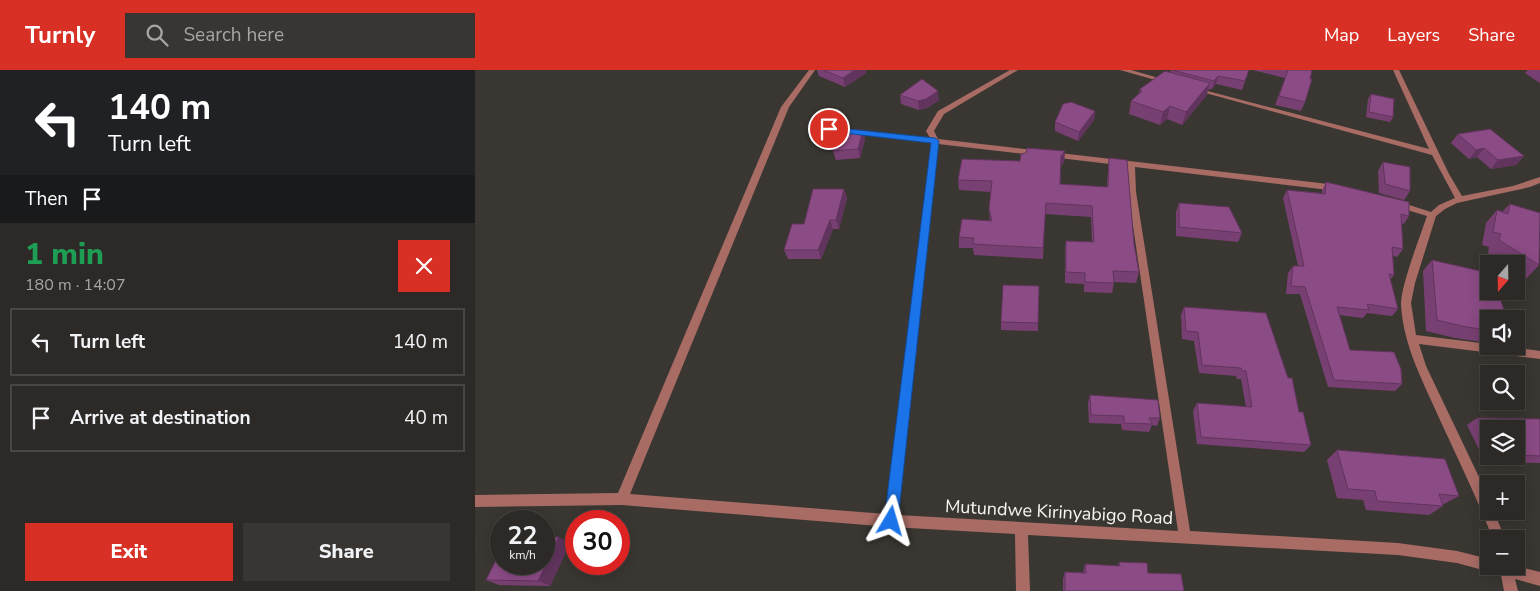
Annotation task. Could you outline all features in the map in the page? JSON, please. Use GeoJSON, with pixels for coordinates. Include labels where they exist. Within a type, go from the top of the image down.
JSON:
{"type":"FeatureCollection","features":[{"type":"Feature","properties":{"kind":"street"},"geometry":{"type":"LineString","coordinates":[[622,499],[785,108],[812,70]]}},
{"type":"Feature","properties":{"kind":"street"},"geometry":{"type":"LineString","coordinates":[[891,521],[935,141],[930,131],[941,113],[1015,70]]}},
{"type":"Feature","properties":{"kind":"street"},"geometry":{"type":"LineString","coordinates":[[1123,70],[1170,83]]}},
{"type":"Feature","properties":{"kind":"street"},"geometry":{"type":"LineString","coordinates":[[1396,70],[1435,153],[1460,200]]}},
{"type":"Feature","properties":{"kind":"street"},"geometry":{"type":"LineString","coordinates":[[1189,88],[1435,153]]}},
{"type":"Feature","properties":{"kind":"street"},"geometry":{"type":"LineString","coordinates":[[811,127],[1131,166],[1342,189]]}},
{"type":"Feature","properties":{"kind":"street"},"geometry":{"type":"LineString","coordinates":[[1131,166],[1132,192],[1185,538]]}},
{"type":"Feature","properties":{"kind":"street"},"geometry":{"type":"LineString","coordinates":[[1495,530],[1483,499],[1421,366],[1412,339],[1406,303],[1410,283],[1432,215],[1438,208],[1460,200],[1540,180]]}},
{"type":"Feature","properties":{"kind":"street"},"geometry":{"type":"LineString","coordinates":[[1388,201],[1432,215]]}},
{"type":"Feature","properties":{"kind":"street"},"geometry":{"type":"LineString","coordinates":[[1412,339],[1540,355]]}},
{"type":"Feature","properties":{"kind":"street","name":"Mutundwe Kirinyabigo Road"},"geometry":{"type":"LineString","coordinates":[[475,501],[622,499],[891,521],[1398,549],[1457,557],[1480,563]]}},
{"type":"Feature","properties":{"kind":"street"},"geometry":{"type":"LineString","coordinates":[[1021,528],[1023,591]]}},
{"type":"Feature","properties":{"kind":"street","name":"Mutundwe Kirinyabigo Road"},"geometry":{"type":"LineString","coordinates":[[1525,574],[1540,579]]}},
{"type":"Feature","properties":{"kind":"street"},"geometry":{"type":"LineString","coordinates":[[1508,575],[1511,591]]}},
{"type":"Feature","properties":{"kind":"building"},"geometry":{"type":"Polygon","coordinates":[[[823,70],[855,70],[843,78],[823,70]]]}},
{"type":"Feature","properties":{"kind":"building"},"geometry":{"type":"Polygon","coordinates":[[[1172,70],[1249,70],[1245,81],[1218,76],[1214,81],[1172,70]]]}},
{"type":"Feature","properties":{"kind":"building"},"geometry":{"type":"Polygon","coordinates":[[[1288,70],[1312,70],[1310,79],[1312,79],[1305,102],[1279,96],[1288,70]]]}},
{"type":"Feature","properties":{"kind":"building"},"geometry":{"type":"Polygon","coordinates":[[[1165,71],[1210,83],[1186,112],[1170,106],[1163,112],[1131,101],[1142,91],[1140,89],[1165,71]]]}},
{"type":"Feature","properties":{"kind":"building"},"geometry":{"type":"Polygon","coordinates":[[[922,79],[938,91],[926,99],[918,101],[900,95],[922,79]]]}},
{"type":"Feature","properties":{"kind":"building"},"geometry":{"type":"Polygon","coordinates":[[[1371,94],[1394,99],[1393,117],[1369,112],[1371,94]]]}},
{"type":"Feature","properties":{"kind":"building"},"geometry":{"type":"Polygon","coordinates":[[[1071,102],[1095,111],[1079,132],[1055,122],[1063,104],[1071,102]]]}},
{"type":"Feature","properties":{"kind":"building"},"geometry":{"type":"Polygon","coordinates":[[[1490,129],[1524,156],[1498,160],[1484,148],[1476,150],[1458,134],[1490,129]]]}},
{"type":"Feature","properties":{"kind":"building"},"geometry":{"type":"Polygon","coordinates":[[[840,130],[863,130],[858,149],[833,151],[840,130]]]}},
{"type":"Feature","properties":{"kind":"building"},"geometry":{"type":"Polygon","coordinates":[[[1027,148],[1065,151],[1061,156],[1060,184],[1108,187],[1109,158],[1127,160],[1134,244],[1139,272],[1113,271],[1114,283],[1085,282],[1085,273],[1066,272],[1066,241],[1094,242],[1092,206],[1046,203],[1043,248],[973,244],[974,238],[959,237],[962,219],[992,221],[989,209],[992,181],[958,180],[962,159],[1020,161],[1021,154],[1026,153],[1027,148]]]}},
{"type":"Feature","properties":{"kind":"building"},"geometry":{"type":"Polygon","coordinates":[[[1383,162],[1410,167],[1410,191],[1385,184],[1383,162]]]}},
{"type":"Feature","properties":{"kind":"building"},"geometry":{"type":"Polygon","coordinates":[[[1326,182],[1409,202],[1409,216],[1401,214],[1403,249],[1392,247],[1394,275],[1389,274],[1398,309],[1367,304],[1369,310],[1337,307],[1350,350],[1394,352],[1401,369],[1402,384],[1334,380],[1305,287],[1291,286],[1293,266],[1304,266],[1287,190],[1325,194],[1326,182]]]}},
{"type":"Feature","properties":{"kind":"building"},"geometry":{"type":"Polygon","coordinates":[[[813,189],[844,189],[836,220],[830,220],[818,250],[784,250],[792,224],[804,224],[813,189]]]}},
{"type":"Feature","properties":{"kind":"building"},"geometry":{"type":"Polygon","coordinates":[[[1179,203],[1229,207],[1242,233],[1179,227],[1179,203]]]}},
{"type":"Feature","properties":{"kind":"building"},"geometry":{"type":"Polygon","coordinates":[[[1510,204],[1540,213],[1539,265],[1499,240],[1501,234],[1493,232],[1497,210],[1508,214],[1510,204]]]}},
{"type":"Feature","properties":{"kind":"building"},"geometry":{"type":"Polygon","coordinates":[[[1432,260],[1480,271],[1480,300],[1501,300],[1504,310],[1480,310],[1480,329],[1437,320],[1432,260]]]}},
{"type":"Feature","properties":{"kind":"building"},"geometry":{"type":"Polygon","coordinates":[[[1003,285],[1039,286],[1038,323],[1001,322],[1003,285]]]}},
{"type":"Feature","properties":{"kind":"building"},"geometry":{"type":"Polygon","coordinates":[[[1184,307],[1266,313],[1288,378],[1292,378],[1299,412],[1303,412],[1311,445],[1201,437],[1197,403],[1252,407],[1246,371],[1242,371],[1241,368],[1202,365],[1198,332],[1186,331],[1184,307]]]}},
{"type":"Feature","properties":{"kind":"building"},"geometry":{"type":"Polygon","coordinates":[[[1090,395],[1158,400],[1160,418],[1149,418],[1152,424],[1124,423],[1124,416],[1091,415],[1090,395]]]}},
{"type":"Feature","properties":{"kind":"building"},"geometry":{"type":"Polygon","coordinates":[[[1477,418],[1540,419],[1540,456],[1525,455],[1525,420],[1480,420],[1480,424],[1477,418]]]}},
{"type":"Feature","properties":{"kind":"building"},"geometry":{"type":"Polygon","coordinates":[[[1337,450],[1445,459],[1459,496],[1439,494],[1443,506],[1377,501],[1375,491],[1348,489],[1337,450]]]}},
{"type":"Feature","properties":{"kind":"building"},"geometry":{"type":"Polygon","coordinates":[[[555,537],[559,537],[555,545],[555,537]]]}},
{"type":"Feature","properties":{"kind":"building"},"geometry":{"type":"Polygon","coordinates":[[[1119,562],[1147,563],[1148,573],[1181,574],[1184,591],[1065,591],[1065,572],[1086,573],[1085,564],[1120,566],[1119,562]]]}},
{"type":"Feature","properties":{"kind":"building"},"geometry":{"type":"Polygon","coordinates":[[[490,572],[490,575],[541,575],[538,581],[486,580],[490,572]]]}},
{"type":"Feature","properties":{"kind":"route"},"geometry":{"type":"LineString","coordinates":[[829,129],[935,141],[891,521]]}}]}
